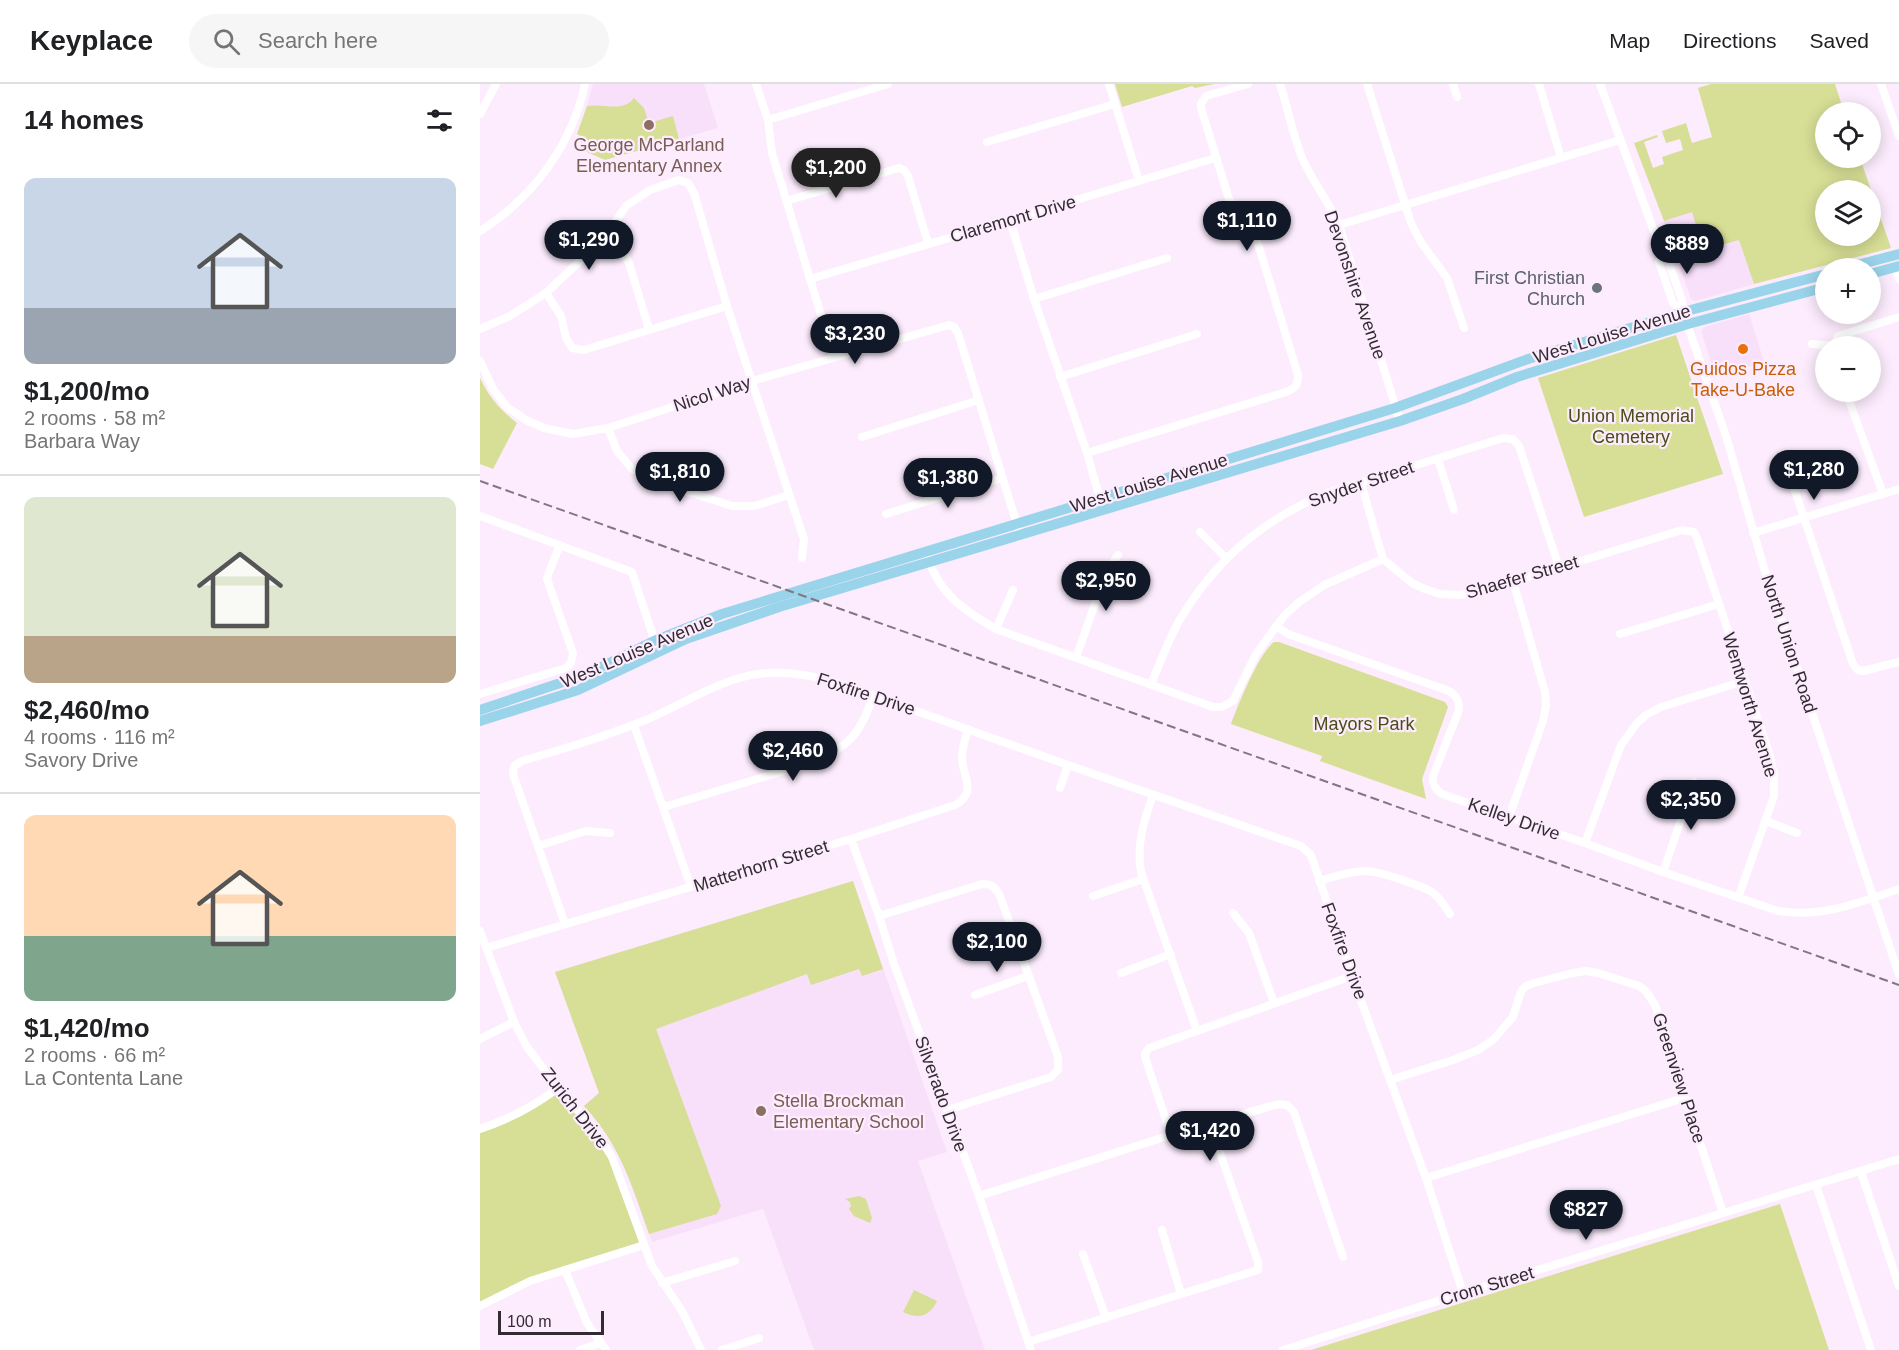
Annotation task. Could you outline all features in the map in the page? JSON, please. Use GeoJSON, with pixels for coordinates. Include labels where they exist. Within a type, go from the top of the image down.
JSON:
{"type":"FeatureCollection","features":[{"type":"Feature","properties":{"kind":"main road"},"geometry":{"type":"LineString","coordinates":[[1881,259],[1899,254]]}},
{"type":"Feature","properties":{"kind":"main road"},"geometry":{"type":"LineString","coordinates":[[1881,271],[1897,267]]}},
{"type":"Feature","properties":{"kind":"main road","name":"West Louise Avenue"},"geometry":{"type":"LineString","coordinates":[[480,710],[588,674],[657,646],[928,557],[1017,524],[1395,408],[1528,359],[1683,312],[1815,277]]}},
{"type":"Feature","properties":{"kind":"main road","name":"West Louise Avenue"},"geometry":{"type":"LineString","coordinates":[[928,557],[1020,536],[1400,421],[1517,377],[1688,324],[1815,289]]}},
{"type":"Feature","properties":{"kind":"main road","name":"West Louise Avenue"},"geometry":{"type":"LineString","coordinates":[[480,721],[578,690],[622,670],[657,646]]}},
{"type":"Feature","properties":{"kind":"street"},"geometry":{"type":"LineString","coordinates":[[480,114],[496,84]]}},
{"type":"Feature","properties":{"kind":"street"},"geometry":{"type":"LineString","coordinates":[[480,231],[494,223],[512,207],[543,174],[566,138],[577,114],[585,84]]}},
{"type":"Feature","properties":{"kind":"street"},"geometry":{"type":"LineString","coordinates":[[756,84],[768,120],[772,153],[834,358]]}},
{"type":"Feature","properties":{"kind":"street"},"geometry":{"type":"LineString","coordinates":[[768,120],[888,84]]}},
{"type":"Feature","properties":{"kind":"street"},"geometry":{"type":"LineString","coordinates":[[1108,84],[1139,181]]}},
{"type":"Feature","properties":{"kind":"street"},"geometry":{"type":"LineString","coordinates":[[1087,453],[1266,398],[1295,388],[1298,382],[1298,375],[1260,249],[1253,232],[1229,199],[1201,107],[1206,96],[1248,84]]}},
{"type":"Feature","properties":{"kind":"street","name":"Devonshire Avenue"},"geometry":{"type":"LineString","coordinates":[[1280,84],[1302,156],[1333,210],[1339,225],[1400,421]]}},
{"type":"Feature","properties":{"kind":"street"},"geometry":{"type":"LineString","coordinates":[[1367,84],[1405,206],[1420,240],[1447,278],[1464,328]]}},
{"type":"Feature","properties":{"kind":"street"},"geometry":{"type":"LineString","coordinates":[[1453,84],[1458,97]]}},
{"type":"Feature","properties":{"kind":"street"},"geometry":{"type":"LineString","coordinates":[[1539,84],[1561,158]]}},
{"type":"Feature","properties":{"kind":"street","name":"North Union Road"},"geometry":{"type":"LineString","coordinates":[[1600,84],[1662,253],[1667,258],[1673,273],[1682,300],[1683,312],[1727,439],[1753,533],[1899,975]]}},
{"type":"Feature","properties":{"kind":"street"},"geometry":{"type":"LineString","coordinates":[[1881,84],[1899,136]]}},
{"type":"Feature","properties":{"kind":"street"},"geometry":{"type":"LineString","coordinates":[[987,142],[1115,104]]}},
{"type":"Feature","properties":{"kind":"street"},"geometry":{"type":"LineString","coordinates":[[1339,225],[1620,140]]}},
{"type":"Feature","properties":{"kind":"street","name":"Claremont Drive"},"geometry":{"type":"LineString","coordinates":[[810,279],[1215,158]]}},
{"type":"Feature","properties":{"kind":"street"},"geometry":{"type":"LineString","coordinates":[[786,201],[899,168],[904,170],[908,176],[928,243]]}},
{"type":"Feature","properties":{"kind":"street"},"geometry":{"type":"LineString","coordinates":[[480,329],[510,316],[546,293],[606,235],[626,206],[650,190],[679,180],[688,183],[694,193],[727,306],[804,540],[802,558]]}},
{"type":"Feature","properties":{"kind":"street"},"geometry":{"type":"LineString","coordinates":[[1010,220],[1104,510]]}},
{"type":"Feature","properties":{"kind":"street"},"geometry":{"type":"LineString","coordinates":[[606,235],[622,251],[629,263],[649,329]]}},
{"type":"Feature","properties":{"kind":"street"},"geometry":{"type":"LineString","coordinates":[[1034,299],[1167,258]]}},
{"type":"Feature","properties":{"kind":"street"},"geometry":{"type":"LineString","coordinates":[[1897,267],[1899,279]]}},
{"type":"Feature","properties":{"kind":"street"},"geometry":{"type":"LineString","coordinates":[[546,293],[561,316],[566,338],[572,348],[584,350],[727,306]]}},
{"type":"Feature","properties":{"kind":"street"},"geometry":{"type":"LineString","coordinates":[[1838,336],[1899,317]]}},
{"type":"Feature","properties":{"kind":"street","name":"Nicol Way"},"geometry":{"type":"LineString","coordinates":[[480,361],[489,380],[507,406],[526,420],[544,429],[573,434],[608,428],[752,381],[949,325],[954,327],[961,343],[979,400]]}},
{"type":"Feature","properties":{"kind":"street"},"geometry":{"type":"LineString","coordinates":[[1060,377],[1197,334]]}},
{"type":"Feature","properties":{"kind":"street"},"geometry":{"type":"LineString","coordinates":[[862,437],[979,400],[1020,536]]}},
{"type":"Feature","properties":{"kind":"street"},"geometry":{"type":"LineString","coordinates":[[1850,402],[1883,494]]}},
{"type":"Feature","properties":{"kind":"street"},"geometry":{"type":"LineString","coordinates":[[608,428],[617,451],[624,460],[632,469],[654,481],[732,506],[754,506],[789,495]]}},
{"type":"Feature","properties":{"kind":"street","name":"Snyder Street"},"geometry":{"type":"LineString","coordinates":[[1151,684],[1179,622],[1198,592],[1226,558],[1279,517],[1308,501],[1503,438],[1513,439],[1519,446],[1559,567]]}},
{"type":"Feature","properties":{"kind":"street"},"geometry":{"type":"LineString","coordinates":[[1438,459],[1454,510]]}},
{"type":"Feature","properties":{"kind":"street"},"geometry":{"type":"LineString","coordinates":[[1790,476],[1853,664],[1858,670],[1869,671],[1899,662]]}},
{"type":"Feature","properties":{"kind":"street"},"geometry":{"type":"LineString","coordinates":[[886,514],[1002,478]]}},
{"type":"Feature","properties":{"kind":"street"},"geometry":{"type":"LineString","coordinates":[[928,557],[937,579],[954,601],[969,614],[996,629],[1213,707],[1222,707],[1233,701],[1256,654],[1276,626],[1298,603],[1324,585],[1383,559],[1361,483]]}},
{"type":"Feature","properties":{"kind":"street"},"geometry":{"type":"LineString","coordinates":[[1753,533],[1899,489]]}},
{"type":"Feature","properties":{"kind":"street"},"geometry":{"type":"LineString","coordinates":[[481,520],[560,545],[632,572],[657,646]]}},
{"type":"Feature","properties":{"kind":"street","name":"Wentworth Avenue"},"geometry":{"type":"LineString","coordinates":[[1674,532],[1690,530],[1697,538],[1770,756],[1774,775],[1774,796],[1738,898]]}},
{"type":"Feature","properties":{"kind":"street"},"geometry":{"type":"LineString","coordinates":[[1200,532],[1226,558]]}},
{"type":"Feature","properties":{"kind":"street","name":"Shaefer Street"},"geometry":{"type":"LineString","coordinates":[[1383,559],[1412,583],[1425,590],[1458,595],[1476,592],[1674,532]]}},
{"type":"Feature","properties":{"kind":"street"},"geometry":{"type":"LineString","coordinates":[[480,694],[566,668],[571,663],[573,653],[547,579],[560,545]]}},
{"type":"Feature","properties":{"kind":"street"},"geometry":{"type":"LineString","coordinates":[[1076,658],[1106,572],[1118,555]]}},
{"type":"Feature","properties":{"kind":"street"},"geometry":{"type":"LineString","coordinates":[[1509,817],[1543,721],[1546,706],[1545,692],[1513,581]]}},
{"type":"Feature","properties":{"kind":"street"},"geometry":{"type":"LineString","coordinates":[[996,629],[1013,590]]}},
{"type":"Feature","properties":{"kind":"street"},"geometry":{"type":"LineString","coordinates":[[1620,634],[1719,604]]}},
{"type":"Feature","properties":{"kind":"street","name":"Kelley Drive"},"geometry":{"type":"LineString","coordinates":[[1276,626],[1288,634],[1454,694],[1459,703],[1459,710],[1433,776],[1433,784],[1442,794],[1738,898],[1792,914],[1811,914],[1833,910],[1899,889]]}},
{"type":"Feature","properties":{"kind":"street","name":"Foxfire Drive"},"geometry":{"type":"LineString","coordinates":[[538,846],[513,774],[514,766],[522,761],[634,725],[728,681],[754,674],[780,672],[829,680],[1300,846],[1311,855],[1352,976],[1426,1178],[1463,1293]]}},
{"type":"Feature","properties":{"kind":"street"},"geometry":{"type":"LineString","coordinates":[[1585,843],[1621,745],[1637,723],[1661,707],[1744,681]]}},
{"type":"Feature","properties":{"kind":"street"},"geometry":{"type":"LineString","coordinates":[[664,807],[810,763],[829,755],[843,747],[852,738],[867,715],[873,696]]}},
{"type":"Feature","properties":{"kind":"street"},"geometry":{"type":"LineString","coordinates":[[634,725],[692,887]]}},
{"type":"Feature","properties":{"kind":"street","name":"Matterhorn Street"},"geometry":{"type":"LineString","coordinates":[[486,948],[851,839],[955,805],[965,800],[968,791],[962,756],[968,729]]}},
{"type":"Feature","properties":{"kind":"street"},"geometry":{"type":"LineString","coordinates":[[1060,788],[1068,765]]}},
{"type":"Feature","properties":{"kind":"street"},"geometry":{"type":"LineString","coordinates":[[1663,872],[1694,782]]}},
{"type":"Feature","properties":{"kind":"street"},"geometry":{"type":"LineString","coordinates":[[1153,795],[1142,828],[1138,857],[1143,879],[1197,1031]]}},
{"type":"Feature","properties":{"kind":"street"},"geometry":{"type":"LineString","coordinates":[[1766,821],[1797,833]]}},
{"type":"Feature","properties":{"kind":"street"},"geometry":{"type":"LineString","coordinates":[[565,924],[538,846],[586,831],[610,833]]}},
{"type":"Feature","properties":{"kind":"street","name":"Silverado Drive"},"geometry":{"type":"LineString","coordinates":[[851,839],[979,1196],[1029,1346]]}},
{"type":"Feature","properties":{"kind":"street"},"geometry":{"type":"LineString","coordinates":[[1319,881],[1351,872],[1378,873],[1431,891],[1440,899],[1450,914]]}},
{"type":"Feature","properties":{"kind":"street"},"geometry":{"type":"LineString","coordinates":[[1093,896],[1143,879]]}},
{"type":"Feature","properties":{"kind":"street"},"geometry":{"type":"LineString","coordinates":[[879,916],[982,884],[995,887],[1058,1057],[1058,1070],[1051,1077],[947,1110]]}},
{"type":"Feature","properties":{"kind":"street"},"geometry":{"type":"LineString","coordinates":[[1233,913],[1249,933],[1274,1003]]}},
{"type":"Feature","properties":{"kind":"street","name":"Zurich Drive"},"geometry":{"type":"LineString","coordinates":[[480,931],[514,1022],[528,1047],[558,1088],[594,1129],[612,1157],[652,1266],[682,1311],[701,1350]]}},
{"type":"Feature","properties":{"kind":"street"},"geometry":{"type":"LineString","coordinates":[[1121,973],[1171,954]]}},
{"type":"Feature","properties":{"kind":"street","name":"Greenview Place"},"geometry":{"type":"LineString","coordinates":[[1390,1080],[1478,1050],[1507,1026],[1521,991],[1526,986],[1573,973],[1586,972],[1598,973],[1639,986],[1646,991],[1655,1005],[1723,1213]]}},
{"type":"Feature","properties":{"kind":"street"},"geometry":{"type":"LineString","coordinates":[[975,994],[1028,976]]}},
{"type":"Feature","properties":{"kind":"street"},"geometry":{"type":"LineString","coordinates":[[1171,1135],[1146,1060],[1145,1054],[1149,1048],[1352,976]]}},
{"type":"Feature","properties":{"kind":"street"},"geometry":{"type":"LineString","coordinates":[[480,1040],[514,1022]]}},
{"type":"Feature","properties":{"kind":"street"},"geometry":{"type":"LineString","coordinates":[[480,1130],[516,1116],[536,1105],[558,1088]]}},
{"type":"Feature","properties":{"kind":"street"},"geometry":{"type":"LineString","coordinates":[[1426,1178],[1684,1098]]}},
{"type":"Feature","properties":{"kind":"street"},"geometry":{"type":"LineString","coordinates":[[979,1196],[1171,1135],[1278,1104],[1287,1105],[1294,1112],[1343,1257]]}},
{"type":"Feature","properties":{"kind":"street"},"geometry":{"type":"LineString","coordinates":[[1029,1346],[1106,1318],[1258,1270],[1258,1262],[1210,1124]]}},
{"type":"Feature","properties":{"kind":"street","name":"Crom Street"},"geometry":{"type":"LineString","coordinates":[[1282,1350],[1899,1159]]}},
{"type":"Feature","properties":{"kind":"street"},"geometry":{"type":"LineString","coordinates":[[1861,1172],[1899,1286]]}},
{"type":"Feature","properties":{"kind":"street"},"geometry":{"type":"LineString","coordinates":[[1816,1185],[1871,1350]]}},
{"type":"Feature","properties":{"kind":"street"},"geometry":{"type":"LineString","coordinates":[[1161,1230],[1181,1294]]}},
{"type":"Feature","properties":{"kind":"street"},"geometry":{"type":"LineString","coordinates":[[480,1306],[530,1281],[644,1245]]}},
{"type":"Feature","properties":{"kind":"street"},"geometry":{"type":"LineString","coordinates":[[1083,1254],[1106,1318]]}},
{"type":"Feature","properties":{"kind":"street"},"geometry":{"type":"LineString","coordinates":[[662,1283],[735,1261]]}},
{"type":"Feature","properties":{"kind":"street"},"geometry":{"type":"LineString","coordinates":[[566,1270],[587,1323],[603,1346],[580,1350]]}},
{"type":"Feature","properties":{"kind":"street"},"geometry":{"type":"LineString","coordinates":[[722,1350],[759,1338]]}},
{"type":"Feature","properties":{"kind":"shaded area","name":"George McParland Elementary Annex"},"geometry":{"type":"Polygon","coordinates":[[[593,84],[704,84],[718,128],[605,160],[578,148],[584,138],[577,134],[593,84]]]}},
{"type":"Feature","properties":{"kind":"shaded area"},"geometry":{"type":"Polygon","coordinates":[[[1693,211],[1718,246],[1739,240],[1754,284],[1696,301],[1691,299],[1664,221],[1693,211]]]}},
{"type":"Feature","properties":{"kind":"shaded area"},"geometry":{"type":"Polygon","coordinates":[[[1749,314],[1764,362],[1716,377],[1701,331],[1705,327],[1749,314]]]}},
{"type":"Feature","properties":{"kind":"shaded area","name":"Stella Brockman Elementary School"},"geometry":{"type":"Polygon","coordinates":[[[853,881],[947,1152],[918,1161],[985,1350],[814,1350],[763,1209],[652,1242],[624,1165],[614,1145],[600,1123],[584,1106],[599,1093],[555,972],[853,881]]]}},
{"type":"Feature","properties":{"kind":"green space"},"geometry":{"type":"Polygon","coordinates":[[[1115,84],[1214,84],[1195,88],[1192,86],[1122,107],[1115,84]]]}},
{"type":"Feature","properties":{"kind":"green space"},"geometry":{"type":"Polygon","coordinates":[[[1711,84],[1835,84],[1841,102],[1815,102],[1815,168],[1863,168],[1868,180],[1815,180],[1815,246],[1881,246],[1881,219],[1891,248],[1853,258],[1815,258],[1815,268],[1754,284],[1739,240],[1718,246],[1700,238],[1692,212],[1664,221],[1634,143],[1657,135],[1658,137],[1644,142],[1653,168],[1664,164],[1662,157],[1683,150],[1680,139],[1666,143],[1662,131],[1686,123],[1692,143],[1712,137],[1698,88],[1711,84]]]}},
{"type":"Feature","properties":{"kind":"green space"},"geometry":{"type":"Polygon","coordinates":[[[634,98],[644,108],[649,123],[673,116],[679,139],[605,160],[578,148],[584,138],[577,134],[587,106],[619,106],[629,103],[634,98]]]}},
{"type":"Feature","properties":{"kind":"green space","name":"Union Memorial Cemetery"},"geometry":{"type":"Polygon","coordinates":[[[1676,335],[1723,474],[1584,517],[1538,378],[1676,335]]]}},
{"type":"Feature","properties":{"kind":"green space"},"geometry":{"type":"Polygon","coordinates":[[[480,378],[496,403],[517,423],[493,469],[480,464],[480,378]]]}},
{"type":"Feature","properties":{"kind":"green space","name":"Mayors Park"},"geometry":{"type":"Polygon","coordinates":[[[1274,642],[1445,702],[1448,707],[1422,779],[1426,799],[1320,761],[1322,756],[1231,724],[1256,668],[1274,642]]]}},
{"type":"Feature","properties":{"kind":"green space"},"geometry":{"type":"Polygon","coordinates":[[[853,881],[883,969],[862,976],[859,969],[811,985],[807,974],[656,1029],[721,1206],[717,1214],[649,1234],[624,1166],[607,1136],[584,1106],[599,1093],[555,972],[853,881]]]}},
{"type":"Feature","properties":{"kind":"green space"},"geometry":{"type":"Polygon","coordinates":[[[558,1088],[612,1157],[644,1245],[565,1270],[480,1306],[480,1129],[558,1088]]]}},
{"type":"Feature","properties":{"kind":"green space"},"geometry":{"type":"Polygon","coordinates":[[[859,1196],[866,1199],[872,1218],[870,1223],[854,1216],[849,1209],[850,1202],[845,1199],[859,1196]]]}},
{"type":"Feature","properties":{"kind":"green space"},"geometry":{"type":"Polygon","coordinates":[[[1780,1204],[1829,1350],[1311,1350],[1780,1204]]]}},
{"type":"Feature","properties":{"kind":"green space"},"geometry":{"type":"Polygon","coordinates":[[[914,1290],[937,1301],[931,1310],[923,1315],[914,1316],[903,1312],[914,1290]]]}},
{"type":"Feature","properties":{"kind":"railway"},"geometry":{"type":"LineString","coordinates":[[480,481],[1899,985]]}},
{"type":"Feature","properties":{"kind":"place","name":"George McParland Elementary Annex"},"geometry":{"type":"Point","coordinates":[649,125]}},
{"type":"Feature","properties":{"kind":"place","name":"First Christian Church"},"geometry":{"type":"Point","coordinates":[1597,288]}},
{"type":"Feature","properties":{"kind":"place","name":"Guidos Pizza Take-U-Bake"},"geometry":{"type":"Point","coordinates":[1743,349]}},
{"type":"Feature","properties":{"kind":"place","name":"Stella Brockman Elementary School"},"geometry":{"type":"Point","coordinates":[761,1111]}}]}
